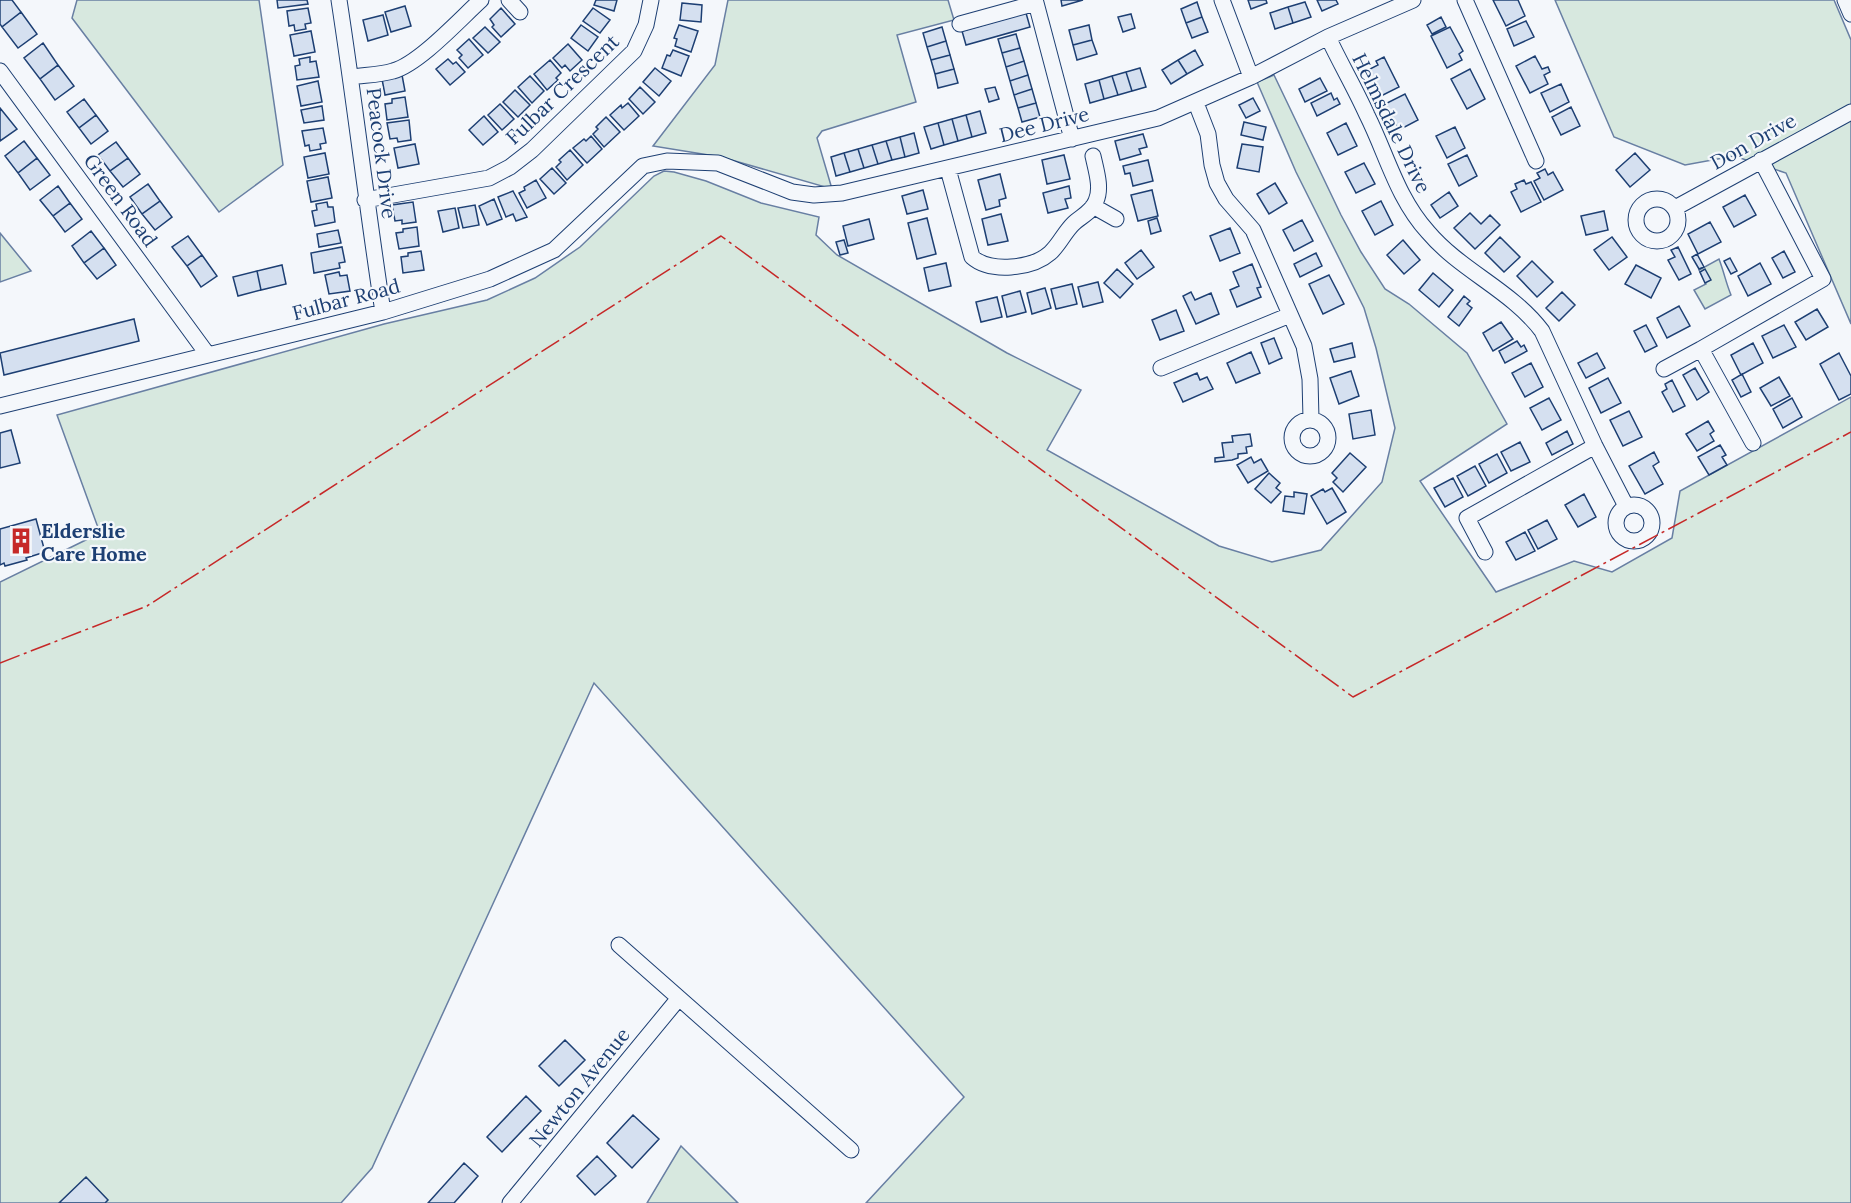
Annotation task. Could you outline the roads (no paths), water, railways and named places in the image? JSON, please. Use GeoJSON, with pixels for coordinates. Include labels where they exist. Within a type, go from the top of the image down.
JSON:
{"type":"FeatureCollection","features":[{"type":"Feature","properties":{"kind":"street","name":"Peacock Drive"},"geometry":{"type":"LineString","coordinates":[[339,0],[383,312]]}},
{"type":"Feature","properties":{"kind":"street"},"geometry":{"type":"LineString","coordinates":[[351,77],[393,72],[404,67],[481,0]]}},
{"type":"Feature","properties":{"kind":"street"},"geometry":{"type":"LineString","coordinates":[[509,0],[520,12]]}},
{"type":"Feature","properties":{"kind":"street","name":"Fulbar Crescent"},"geometry":{"type":"LineString","coordinates":[[366,200],[489,178],[510,167],[532,150],[634,51],[646,25],[651,0]]}},
{"type":"Feature","properties":{"kind":"street"},"geometry":{"type":"LineString","coordinates":[[1222,0],[1251,77]]}},
{"type":"Feature","properties":{"kind":"street","name":"Dee Drive"},"geometry":{"type":"LineString","coordinates":[[667,161],[718,163],[792,192],[814,195],[842,193],[1158,118],[1196,103],[1328,37],[1413,0]]}},
{"type":"Feature","properties":{"kind":"street"},"geometry":{"type":"LineString","coordinates":[[1465,0],[1536,161]]}},
{"type":"Feature","properties":{"kind":"street"},"geometry":{"type":"LineString","coordinates":[[1845,0],[1851,14]]}},
{"type":"Feature","properties":{"kind":"street"},"geometry":{"type":"LineString","coordinates":[[960,24],[1036,3],[1072,139]]}},
{"type":"Feature","properties":{"kind":"street","name":"Helmsdale Drive"},"geometry":{"type":"LineString","coordinates":[[1328,37],[1368,115],[1395,183],[1427,232],[1442,247],[1531,316],[1542,331],[1595,446],[1626,506]]}},
{"type":"Feature","properties":{"kind":"street","name":"Green Road"},"geometry":{"type":"LineString","coordinates":[[0,71],[208,355]]}},
{"type":"Feature","properties":{"kind":"street"},"geometry":{"type":"LineString","coordinates":[[1196,103],[1208,134],[1217,183],[1226,200],[1253,230],[1304,346],[1310,379],[1311,419]]}},
{"type":"Feature","properties":{"kind":"street","name":"Don Drive"},"geometry":{"type":"LineString","coordinates":[[1675,208],[1761,159],[1851,112]]}},
{"type":"Feature","properties":{"kind":"street"},"geometry":{"type":"LineString","coordinates":[[948,169],[972,257],[986,265],[1010,266],[1038,261],[1048,255],[1069,228],[1093,206],[1097,200],[1099,188],[1093,156]]}},
{"type":"Feature","properties":{"kind":"street"},"geometry":{"type":"LineString","coordinates":[[1665,369],[1823,279],[1761,159]]}},
{"type":"Feature","properties":{"kind":"street","name":"Fulbar Road"},"geometry":{"type":"LineString","coordinates":[[0,406],[383,312],[490,279],[554,250],[643,166],[667,161]]}},
{"type":"Feature","properties":{"kind":"street"},"geometry":{"type":"LineString","coordinates":[[1093,206],[1116,219]]}},
{"type":"Feature","properties":{"kind":"street"},"geometry":{"type":"LineString","coordinates":[[1161,368],[1290,315]]}},
{"type":"Feature","properties":{"kind":"street"},"geometry":{"type":"LineString","coordinates":[[1701,349],[1753,443]]}},
{"type":"Feature","properties":{"kind":"street"},"geometry":{"type":"LineString","coordinates":[[1485,552],[1467,518],[1595,446]]}},
{"type":"Feature","properties":{"kind":"street"},"geometry":{"type":"LineString","coordinates":[[619,945],[851,1150]]}},
{"type":"Feature","properties":{"kind":"street","name":"Newton Avenue"},"geometry":{"type":"LineString","coordinates":[[510,1203],[679,998]]}},
{"type":"Feature","properties":{"kind":"place","name":"Elderslie Care Home"},"geometry":{"type":"Point","coordinates":[21,541]}}]}
